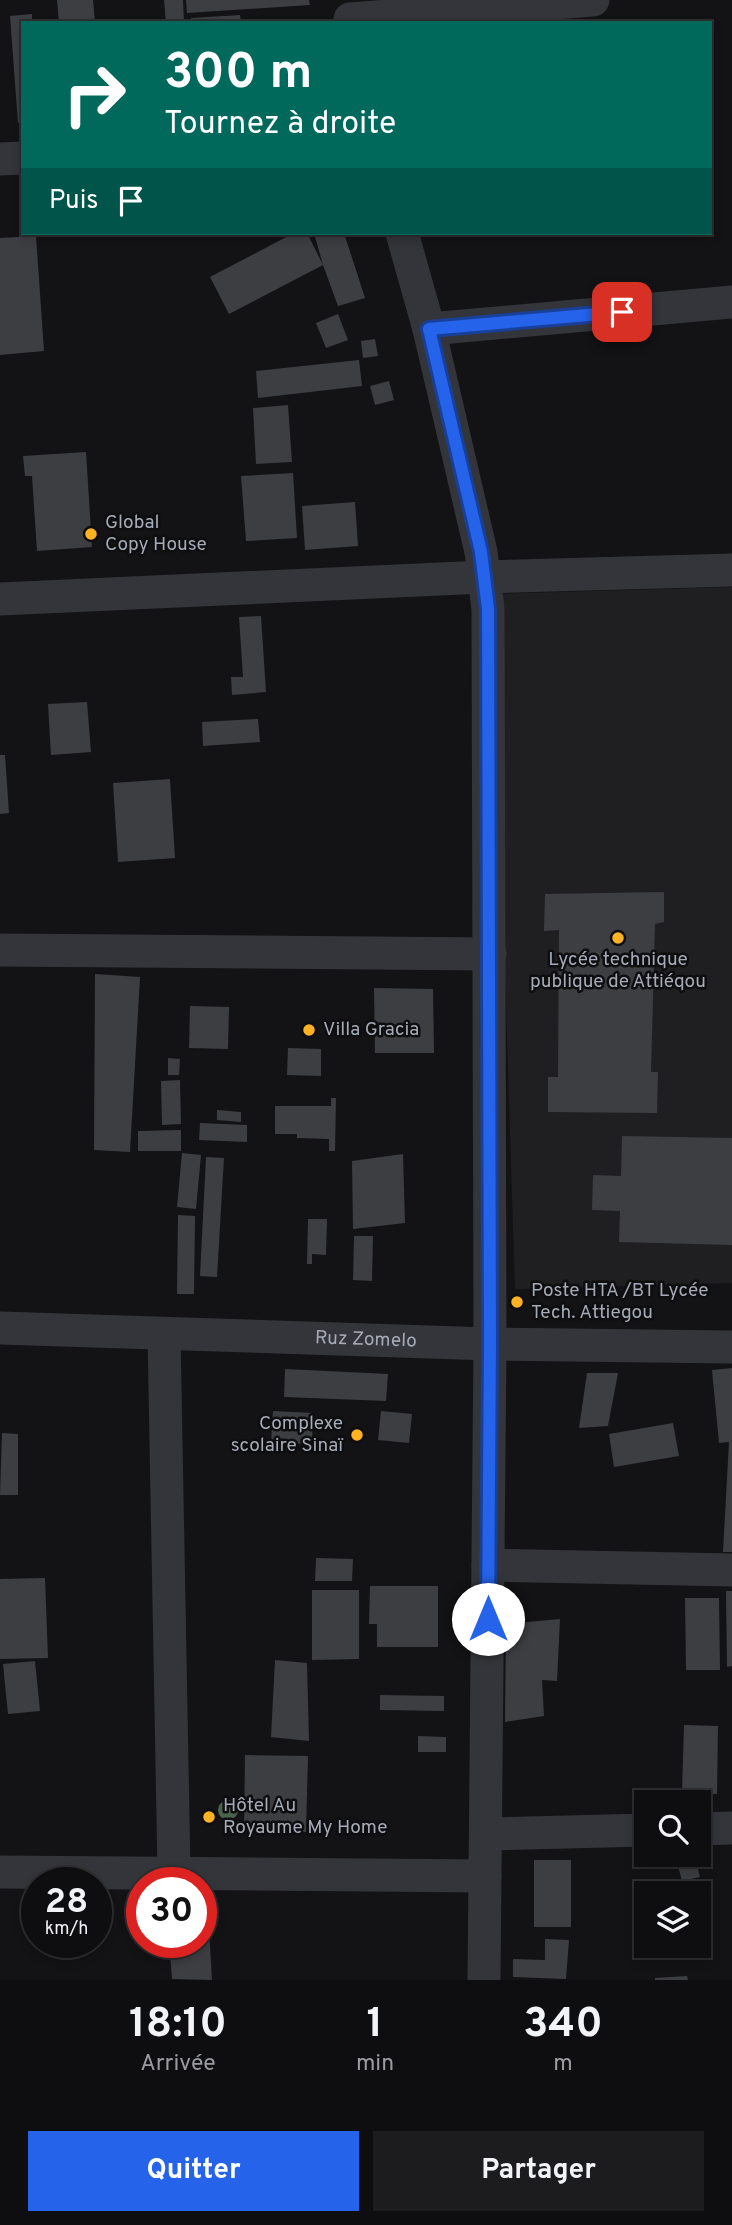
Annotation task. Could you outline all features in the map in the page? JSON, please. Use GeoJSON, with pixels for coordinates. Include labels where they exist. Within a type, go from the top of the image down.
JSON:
{"type":"FeatureCollection","features":[{"type":"Feature","properties":{"kind":"street"},"geometry":{"type":"LineString","coordinates":[[350,14],[593,0]]}},
{"type":"Feature","properties":{"kind":"street"},"geometry":{"type":"LineString","coordinates":[[0,159],[21,158]]}},
{"type":"Feature","properties":{"kind":"street"},"geometry":{"type":"LineString","coordinates":[[403,235],[429,329],[481,552],[488,609],[490,1344],[484,1980]]}},
{"type":"Feature","properties":{"kind":"street"},"geometry":{"type":"LineString","coordinates":[[429,329],[732,302]]}},
{"type":"Feature","properties":{"kind":"street"},"geometry":{"type":"LineString","coordinates":[[0,599],[484,577],[732,570]]}},
{"type":"Feature","properties":{"kind":"street"},"geometry":{"type":"LineString","coordinates":[[0,950],[490,954]]}},
{"type":"Feature","properties":{"kind":"street","name":"Ruz Zomelo"},"geometry":{"type":"LineString","coordinates":[[0,1328],[490,1344],[732,1347]]}},
{"type":"Feature","properties":{"kind":"street"},"geometry":{"type":"LineString","coordinates":[[164,1334],[174,1867]]}},
{"type":"Feature","properties":{"kind":"street"},"geometry":{"type":"LineString","coordinates":[[488,1566],[732,1570]]}},
{"type":"Feature","properties":{"kind":"street"},"geometry":{"type":"LineString","coordinates":[[711,1829],[732,1828]]}},
{"type":"Feature","properties":{"kind":"street"},"geometry":{"type":"LineString","coordinates":[[486,1834],[634,1830]]}},
{"type":"Feature","properties":{"kind":"street"},"geometry":{"type":"LineString","coordinates":[[0,1872],[126,1872]]}},
{"type":"Feature","properties":{"kind":"street"},"geometry":{"type":"LineString","coordinates":[[217,1873],[485,1876]]}},
{"type":"Feature","properties":{"kind":"shaded area","name":"Lycée technique publique de Attiéqou"},"geometry":{"type":"Polygon","coordinates":[[[732,587],[732,1283],[515,1289],[493,594],[732,587]]]}},
{"type":"Feature","properties":{"kind":"building"},"geometry":{"type":"Polygon","coordinates":[[[57,0],[93,0],[95,21],[59,21],[57,0]]]}},
{"type":"Feature","properties":{"kind":"building"},"geometry":{"type":"Polygon","coordinates":[[[164,0],[183,0],[184,21],[166,21],[164,0]]]}},
{"type":"Feature","properties":{"kind":"building"},"geometry":{"type":"Polygon","coordinates":[[[186,0],[309,0],[310,5],[187,13],[186,0]]]}},
{"type":"Feature","properties":{"kind":"building"},"geometry":{"type":"Polygon","coordinates":[[[32,14],[32,21],[21,21],[21,122],[18,123],[10,16],[32,14]]]}},
{"type":"Feature","properties":{"kind":"building"},"geometry":{"type":"Polygon","coordinates":[[[240,15],[241,21],[192,21],[191,18],[240,15]]]}},
{"type":"Feature","properties":{"kind":"building"},"geometry":{"type":"Polygon","coordinates":[[[290,235],[308,235],[323,265],[229,314],[210,277],[290,235]]]}},
{"type":"Feature","properties":{"kind":"building"},"geometry":{"type":"Polygon","coordinates":[[[315,235],[345,235],[365,298],[338,306],[315,235]]]}},
{"type":"Feature","properties":{"kind":"building"},"geometry":{"type":"Polygon","coordinates":[[[36,236],[44,351],[0,355],[0,238],[36,236]]]}},
{"type":"Feature","properties":{"kind":"building"},"geometry":{"type":"Polygon","coordinates":[[[338,314],[348,340],[326,348],[316,323],[338,314]]]}},
{"type":"Feature","properties":{"kind":"building"},"geometry":{"type":"Polygon","coordinates":[[[375,339],[378,356],[363,358],[361,341],[375,339]]]}},
{"type":"Feature","properties":{"kind":"building"},"geometry":{"type":"Polygon","coordinates":[[[359,360],[362,386],[258,398],[256,371],[359,360]]]}},
{"type":"Feature","properties":{"kind":"building"},"geometry":{"type":"Polygon","coordinates":[[[389,381],[394,400],[375,405],[370,386],[389,381]]]}},
{"type":"Feature","properties":{"kind":"building"},"geometry":{"type":"Polygon","coordinates":[[[288,405],[292,462],[256,464],[253,408],[288,405]]]}},
{"type":"Feature","properties":{"kind":"building"},"geometry":{"type":"Polygon","coordinates":[[[86,452],[92,547],[37,551],[32,476],[25,476],[23,456],[86,452]]]}},
{"type":"Feature","properties":{"kind":"building"},"geometry":{"type":"Polygon","coordinates":[[[293,473],[297,538],[246,541],[241,476],[293,473]]]}},
{"type":"Feature","properties":{"kind":"building"},"geometry":{"type":"Polygon","coordinates":[[[355,502],[358,546],[305,550],[302,506],[355,502]]]}},
{"type":"Feature","properties":{"kind":"building"},"geometry":{"type":"Polygon","coordinates":[[[261,616],[266,692],[232,695],[231,677],[243,677],[239,617],[261,616]]]}},
{"type":"Feature","properties":{"kind":"building"},"geometry":{"type":"Polygon","coordinates":[[[87,702],[91,752],[51,755],[48,704],[87,702]]]}},
{"type":"Feature","properties":{"kind":"building"},"geometry":{"type":"Polygon","coordinates":[[[258,719],[260,742],[203,746],[202,722],[258,719]]]}},
{"type":"Feature","properties":{"kind":"building"},"geometry":{"type":"Polygon","coordinates":[[[0,755],[5,755],[9,813],[0,814],[0,755]]]}},
{"type":"Feature","properties":{"kind":"building"},"geometry":{"type":"Polygon","coordinates":[[[170,779],[175,858],[118,862],[113,783],[170,779]]]}},
{"type":"Feature","properties":{"kind":"building"},"geometry":{"type":"Polygon","coordinates":[[[664,892],[664,922],[655,924],[651,1072],[658,1072],[657,1113],[548,1112],[548,1077],[558,1077],[559,930],[544,931],[545,894],[664,892]]]}},
{"type":"Feature","properties":{"kind":"building"},"geometry":{"type":"Polygon","coordinates":[[[95,974],[140,977],[130,1152],[94,1150],[95,974]]]}},
{"type":"Feature","properties":{"kind":"building"},"geometry":{"type":"Polygon","coordinates":[[[374,988],[433,989],[434,1053],[375,1053],[374,988]]]}},
{"type":"Feature","properties":{"kind":"building"},"geometry":{"type":"Polygon","coordinates":[[[190,1006],[229,1007],[228,1049],[189,1048],[190,1006]]]}},
{"type":"Feature","properties":{"kind":"building"},"geometry":{"type":"Polygon","coordinates":[[[288,1048],[321,1049],[321,1076],[287,1075],[288,1048]]]}},
{"type":"Feature","properties":{"kind":"building"},"geometry":{"type":"Polygon","coordinates":[[[168,1058],[180,1059],[179,1075],[168,1075],[168,1058]]]}},
{"type":"Feature","properties":{"kind":"building"},"geometry":{"type":"Polygon","coordinates":[[[180,1080],[181,1124],[162,1125],[161,1081],[180,1080]]]}},
{"type":"Feature","properties":{"kind":"building"},"geometry":{"type":"Polygon","coordinates":[[[331,1098],[336,1098],[335,1151],[329,1151],[329,1139],[275,1134],[275,1106],[331,1106],[331,1098]]]}},
{"type":"Feature","properties":{"kind":"building"},"geometry":{"type":"Polygon","coordinates":[[[217,1110],[241,1112],[241,1122],[217,1120],[217,1110]]]}},
{"type":"Feature","properties":{"kind":"building"},"geometry":{"type":"Polygon","coordinates":[[[200,1123],[247,1125],[247,1142],[199,1140],[200,1123]]]}},
{"type":"Feature","properties":{"kind":"building"},"geometry":{"type":"Polygon","coordinates":[[[181,1130],[181,1151],[138,1151],[138,1131],[181,1130]]]}},
{"type":"Feature","properties":{"kind":"building"},"geometry":{"type":"Polygon","coordinates":[[[622,1136],[732,1138],[732,1245],[619,1242],[620,1211],[592,1210],[593,1175],[621,1176],[622,1136]]]}},
{"type":"Feature","properties":{"kind":"building"},"geometry":{"type":"Polygon","coordinates":[[[182,1153],[201,1155],[196,1209],[177,1207],[182,1153]]]}},
{"type":"Feature","properties":{"kind":"building"},"geometry":{"type":"Polygon","coordinates":[[[403,1154],[405,1223],[353,1229],[352,1161],[403,1154]]]}},
{"type":"Feature","properties":{"kind":"building"},"geometry":{"type":"Polygon","coordinates":[[[206,1157],[224,1158],[217,1277],[200,1276],[206,1157]]]}},
{"type":"Feature","properties":{"kind":"building"},"geometry":{"type":"Polygon","coordinates":[[[178,1215],[195,1216],[194,1294],[177,1294],[178,1215]]]}},
{"type":"Feature","properties":{"kind":"building"},"geometry":{"type":"Polygon","coordinates":[[[308,1219],[327,1219],[326,1255],[312,1254],[312,1264],[307,1264],[308,1219]]]}},
{"type":"Feature","properties":{"kind":"building"},"geometry":{"type":"Polygon","coordinates":[[[354,1236],[373,1236],[372,1281],[353,1280],[354,1236]]]}},
{"type":"Feature","properties":{"kind":"building"},"geometry":{"type":"Polygon","coordinates":[[[732,1368],[732,1552],[723,1552],[729,1442],[719,1443],[712,1370],[732,1368]]]}},
{"type":"Feature","properties":{"kind":"building"},"geometry":{"type":"Polygon","coordinates":[[[285,1369],[388,1374],[386,1401],[284,1397],[285,1369]]]}},
{"type":"Feature","properties":{"kind":"building"},"geometry":{"type":"Polygon","coordinates":[[[587,1373],[618,1373],[608,1426],[579,1428],[587,1373]]]}},
{"type":"Feature","properties":{"kind":"building"},"geometry":{"type":"Polygon","coordinates":[[[273,1411],[313,1413],[312,1444],[271,1443],[273,1411]]]}},
{"type":"Feature","properties":{"kind":"building"},"geometry":{"type":"Polygon","coordinates":[[[381,1411],[412,1414],[409,1443],[378,1440],[381,1411]]]}},
{"type":"Feature","properties":{"kind":"building"},"geometry":{"type":"Polygon","coordinates":[[[673,1423],[679,1456],[614,1467],[609,1434],[673,1423]]]}},
{"type":"Feature","properties":{"kind":"building"},"geometry":{"type":"Polygon","coordinates":[[[2,1433],[18,1434],[18,1495],[0,1495],[2,1433]]]}},
{"type":"Feature","properties":{"kind":"building"},"geometry":{"type":"Polygon","coordinates":[[[316,1558],[353,1559],[352,1581],[315,1581],[316,1558]]]}},
{"type":"Feature","properties":{"kind":"building"},"geometry":{"type":"Polygon","coordinates":[[[45,1578],[48,1658],[0,1659],[0,1579],[45,1578]]]}},
{"type":"Feature","properties":{"kind":"building"},"geometry":{"type":"Polygon","coordinates":[[[370,1586],[438,1586],[438,1647],[377,1647],[377,1624],[369,1624],[370,1586]]]}},
{"type":"Feature","properties":{"kind":"building"},"geometry":{"type":"Polygon","coordinates":[[[312,1590],[359,1590],[359,1659],[312,1660],[312,1590]]]}},
{"type":"Feature","properties":{"kind":"building"},"geometry":{"type":"Polygon","coordinates":[[[726,1591],[732,1591],[732,1666],[727,1667],[726,1591]]]}},
{"type":"Feature","properties":{"kind":"building"},"geometry":{"type":"Polygon","coordinates":[[[685,1598],[719,1598],[720,1670],[686,1670],[685,1598]]]}},
{"type":"Feature","properties":{"kind":"building"},"geometry":{"type":"Polygon","coordinates":[[[560,1619],[557,1681],[542,1680],[544,1716],[505,1722],[506,1624],[560,1619]]]}},
{"type":"Feature","properties":{"kind":"building"},"geometry":{"type":"Polygon","coordinates":[[[275,1660],[307,1663],[309,1741],[271,1737],[275,1660]]]}},
{"type":"Feature","properties":{"kind":"building"},"geometry":{"type":"Polygon","coordinates":[[[35,1661],[40,1711],[8,1714],[3,1664],[35,1661]]]}},
{"type":"Feature","properties":{"kind":"building"},"geometry":{"type":"Polygon","coordinates":[[[380,1695],[444,1696],[444,1711],[380,1710],[380,1695]]]}},
{"type":"Feature","properties":{"kind":"building"},"geometry":{"type":"Polygon","coordinates":[[[684,1725],[718,1726],[717,1794],[711,1794],[711,1790],[682,1790],[684,1725]]]}},
{"type":"Feature","properties":{"kind":"building"},"geometry":{"type":"Polygon","coordinates":[[[418,1736],[446,1737],[446,1752],[418,1752],[418,1736]]]}},
{"type":"Feature","properties":{"kind":"building"},"geometry":{"type":"Polygon","coordinates":[[[245,1755],[308,1756],[306,1832],[244,1831],[245,1755]]]}},
{"type":"Feature","properties":{"kind":"building"},"geometry":{"type":"Polygon","coordinates":[[[534,1860],[571,1860],[571,1927],[534,1927],[534,1860]]]}},
{"type":"Feature","properties":{"kind":"building"},"geometry":{"type":"Polygon","coordinates":[[[678,1867],[698,1867],[700,1877],[682,1881],[678,1867]]]}},
{"type":"Feature","properties":{"kind":"building"},"geometry":{"type":"Polygon","coordinates":[[[545,1939],[569,1940],[566,1979],[513,1977],[513,1959],[545,1960],[545,1939]]]}},
{"type":"Feature","properties":{"kind":"building"},"geometry":{"type":"Polygon","coordinates":[[[170,1958],[211,1958],[212,1980],[172,1979],[170,1958]]]}},
{"type":"Feature","properties":{"kind":"building"},"geometry":{"type":"Polygon","coordinates":[[[687,1976],[688,1980],[655,1980],[655,1978],[687,1976]]]}},
{"type":"Feature","properties":{"kind":"place","name":"Global Copy House"},"geometry":{"type":"Point","coordinates":[91,534]}},
{"type":"Feature","properties":{"kind":"place","name":"Lycée technique publique de Attiéqou"},"geometry":{"type":"Point","coordinates":[618,938]}},
{"type":"Feature","properties":{"kind":"place","name":"Villa Gracia"},"geometry":{"type":"Point","coordinates":[309,1030]}},
{"type":"Feature","properties":{"kind":"place","name":"Poste HTA /BT Lycée Tech. Attiegou"},"geometry":{"type":"Point","coordinates":[517,1302]}},
{"type":"Feature","properties":{"kind":"place","name":"Complexe scolaire Sinaï"},"geometry":{"type":"Point","coordinates":[357,1435]}},
{"type":"Feature","properties":{"kind":"place","name":"Hôtel Au Royaume My Home"},"geometry":{"type":"Point","coordinates":[209,1817]}},
{"type":"Feature","properties":{"kind":"route"},"geometry":{"type":"LineString","coordinates":[[488,1619],[488,609],[481,552],[429,329],[622,312]]}}]}
